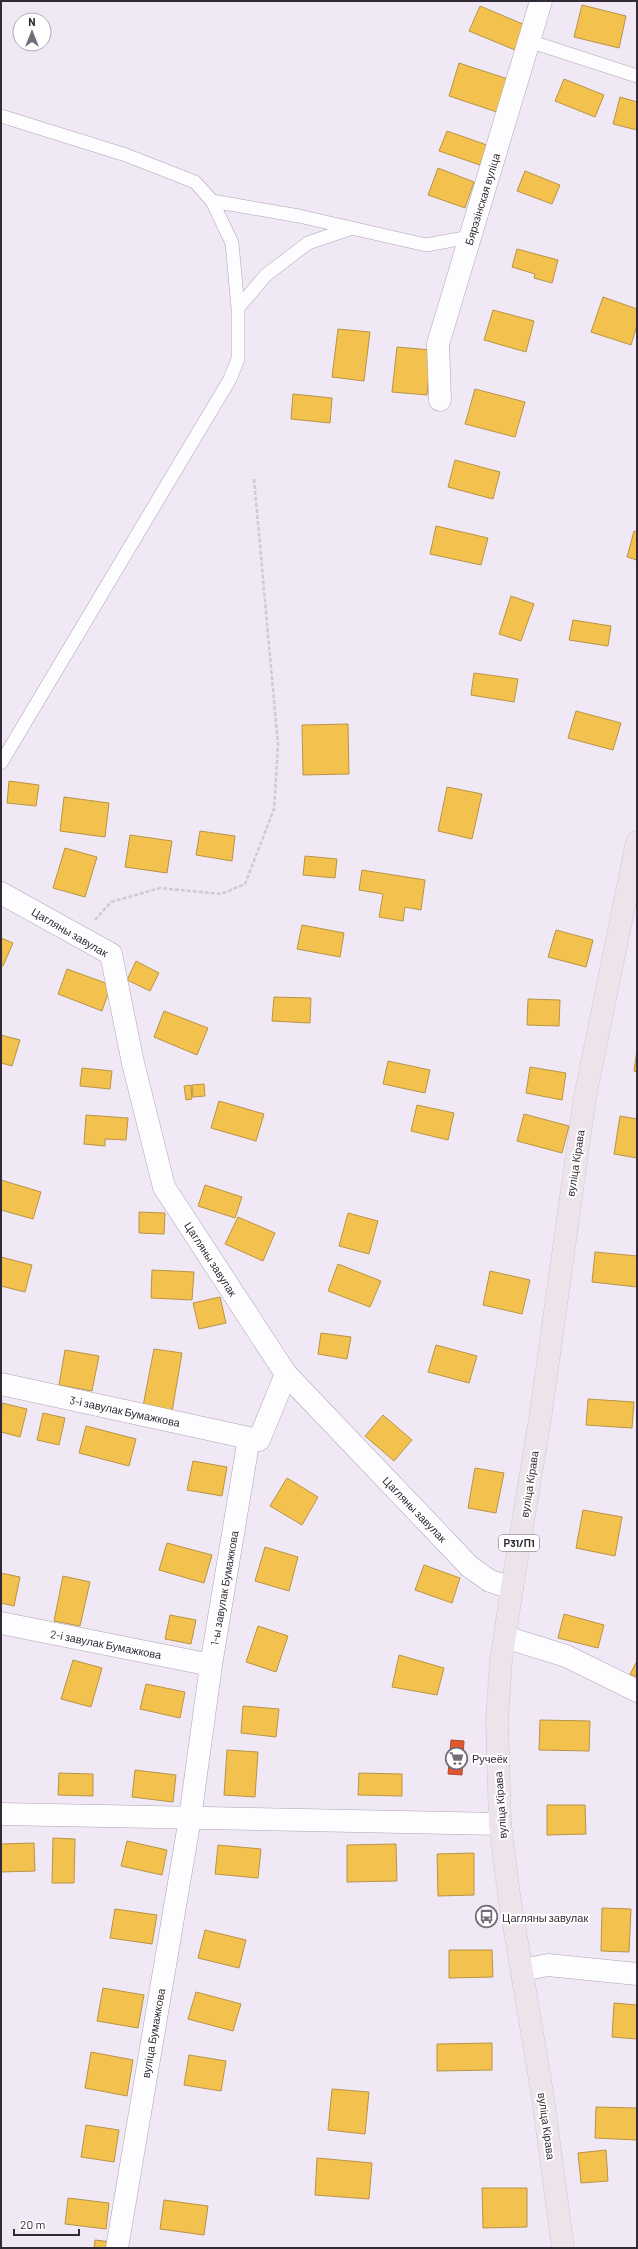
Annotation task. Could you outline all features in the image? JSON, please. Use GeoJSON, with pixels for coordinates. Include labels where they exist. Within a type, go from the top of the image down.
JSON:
{"type":"FeatureCollection","features":[{"type":"Feature","properties":{"kind":"main road","name":"вуліца Кірава"},"geometry":{"type":"LineString","coordinates":[[563,2248],[543,2098],[509,1895],[500,1824],[497,1720],[505,1636],[540,1420],[585,1097],[637,845]]}},
{"type":"Feature","properties":{"kind":"street","name":"Бярэзінская вуліца"},"geometry":{"type":"LineString","coordinates":[[440,400],[438,344],[541,1]]}},
{"type":"Feature","properties":{"kind":"street","name":"Цагляны завулак"},"geometry":{"type":"LineString","coordinates":[[1,893],[111,954],[133,1063],[164,1187],[286,1374],[470,1567],[490,1581],[512,1588]]}},
{"type":"Feature","properties":{"kind":"street"},"geometry":{"type":"LineString","coordinates":[[249,1438],[259,1440],[286,1374]]}},
{"type":"Feature","properties":{"kind":"street","name":"3-і завулак Бумажкова"},"geometry":{"type":"LineString","coordinates":[[1,1384],[249,1438]]}},
{"type":"Feature","properties":{"kind":"street","name":"1-ы завулак Бумажкова"},"geometry":{"type":"LineString","coordinates":[[190,1818],[210,1665],[249,1438]]}},
{"type":"Feature","properties":{"kind":"street","name":"2-і завулак Бумажкова"},"geometry":{"type":"LineString","coordinates":[[1,1623],[210,1665]]}},
{"type":"Feature","properties":{"kind":"street"},"geometry":{"type":"LineString","coordinates":[[505,1636],[566,1656],[637,1691]]}},
{"type":"Feature","properties":{"kind":"street"},"geometry":{"type":"LineString","coordinates":[[1,1814],[500,1824]]}},
{"type":"Feature","properties":{"kind":"street","name":"вуліца Бумажкова"},"geometry":{"type":"LineString","coordinates":[[117,2248],[190,1818]]}},
{"type":"Feature","properties":{"kind":"street"},"geometry":{"type":"LineString","coordinates":[[522,1970],[548,1965],[637,1974]]}},
{"type":"Feature","properties":{"kind":"lane"},"geometry":{"type":"LineString","coordinates":[[529,41],[637,76]]}},
{"type":"Feature","properties":{"kind":"lane"},"geometry":{"type":"LineString","coordinates":[[1,116],[126,155],[194,182],[212,202],[232,243],[238,308],[238,360],[230,379],[1,763]]}},
{"type":"Feature","properties":{"kind":"lane"},"geometry":{"type":"LineString","coordinates":[[212,202],[299,216],[426,245],[470,237]]}},
{"type":"Feature","properties":{"kind":"lane"},"geometry":{"type":"LineString","coordinates":[[238,308],[266,275],[308,243],[352,228]]}},
{"type":"Feature","properties":{"kind":"path"},"geometry":{"type":"LineString","coordinates":[[81,938],[111,902],[160,888],[221,894],[245,884],[274,809],[278,745],[254,479]]}},
{"type":"Feature","properties":{"kind":"building: Homes"},"geometry":{"type":"Polygon","coordinates":[[[582,5],[626,16],[619,48],[574,37],[582,5]]]}},
{"type":"Feature","properties":{"kind":"building: Homes"},"geometry":{"type":"Polygon","coordinates":[[[480,6],[525,25],[515,50],[469,31],[480,6]]]}},
{"type":"Feature","properties":{"kind":"building: Homes"},"geometry":{"type":"Polygon","coordinates":[[[459,63],[511,80],[500,113],[449,96],[459,63]]]}},
{"type":"Feature","properties":{"kind":"building: Homes"},"geometry":{"type":"Polygon","coordinates":[[[564,79],[604,95],[595,117],[555,101],[564,79]]]}},
{"type":"Feature","properties":{"kind":"building: Homes"},"geometry":{"type":"Polygon","coordinates":[[[620,97],[637,102],[637,130],[613,124],[620,97]]]}},
{"type":"Feature","properties":{"kind":"building: Homes"},"geometry":{"type":"Polygon","coordinates":[[[447,131],[487,145],[480,165],[439,151],[447,131]]]}},
{"type":"Feature","properties":{"kind":"building: Homes"},"geometry":{"type":"Polygon","coordinates":[[[438,168],[474,182],[465,208],[428,195],[438,168]]]}},
{"type":"Feature","properties":{"kind":"building: Homes"},"geometry":{"type":"Polygon","coordinates":[[[525,171],[560,185],[552,204],[517,191],[525,171]]]}},
{"type":"Feature","properties":{"kind":"building: Homes"},"geometry":{"type":"Polygon","coordinates":[[[517,249],[558,260],[552,283],[534,278],[535,274],[512,267],[517,249]]]}},
{"type":"Feature","properties":{"kind":"building: Homes"},"geometry":{"type":"Polygon","coordinates":[[[603,297],[637,309],[637,325],[631,345],[591,332],[603,297]]]}},
{"type":"Feature","properties":{"kind":"building: Homes"},"geometry":{"type":"Polygon","coordinates":[[[493,310],[534,321],[526,352],[484,340],[493,310]]]}},
{"type":"Feature","properties":{"kind":"building: Homes"},"geometry":{"type":"Polygon","coordinates":[[[338,329],[370,332],[364,381],[332,377],[338,329]]]}},
{"type":"Feature","properties":{"kind":"building: Homes"},"geometry":{"type":"Polygon","coordinates":[[[397,347],[431,350],[427,395],[392,392],[397,347]]]}},
{"type":"Feature","properties":{"kind":"building: Homes"},"geometry":{"type":"Polygon","coordinates":[[[475,389],[525,402],[515,437],[465,424],[475,389]]]}},
{"type":"Feature","properties":{"kind":"building: Homes"},"geometry":{"type":"Polygon","coordinates":[[[293,394],[332,398],[330,423],[291,419],[293,394]]]}},
{"type":"Feature","properties":{"kind":"building: Homes"},"geometry":{"type":"Polygon","coordinates":[[[455,460],[500,472],[493,499],[448,487],[455,460]]]}},
{"type":"Feature","properties":{"kind":"building: Homes"},"geometry":{"type":"Polygon","coordinates":[[[436,526],[488,538],[481,565],[430,554],[436,526]]]}},
{"type":"Feature","properties":{"kind":"building: Homes"},"geometry":{"type":"Polygon","coordinates":[[[634,531],[637,532],[637,560],[627,557],[634,531]]]}},
{"type":"Feature","properties":{"kind":"building: Homes"},"geometry":{"type":"Polygon","coordinates":[[[511,596],[534,604],[521,641],[499,634],[511,596]]]}},
{"type":"Feature","properties":{"kind":"building: Homes"},"geometry":{"type":"Polygon","coordinates":[[[573,620],[611,626],[608,646],[569,640],[573,620]]]}},
{"type":"Feature","properties":{"kind":"building: Homes"},"geometry":{"type":"Polygon","coordinates":[[[474,673],[518,679],[514,702],[471,695],[474,673]]]}},
{"type":"Feature","properties":{"kind":"building: Homes"},"geometry":{"type":"Polygon","coordinates":[[[576,711],[621,723],[613,750],[568,738],[576,711]]]}},
{"type":"Feature","properties":{"kind":"building: Homes"},"geometry":{"type":"Polygon","coordinates":[[[348,724],[349,774],[303,775],[302,725],[348,724]]]}},
{"type":"Feature","properties":{"kind":"building: Homes"},"geometry":{"type":"Polygon","coordinates":[[[9,781],[39,785],[36,806],[7,803],[9,781]]]}},
{"type":"Feature","properties":{"kind":"building: Homes"},"geometry":{"type":"Polygon","coordinates":[[[447,787],[482,794],[472,839],[438,831],[447,787]]]}},
{"type":"Feature","properties":{"kind":"building: Homes"},"geometry":{"type":"Polygon","coordinates":[[[64,797],[109,803],[105,837],[60,831],[64,797]]]}},
{"type":"Feature","properties":{"kind":"building: Homes"},"geometry":{"type":"Polygon","coordinates":[[[200,831],[235,836],[232,861],[196,855],[200,831]]]}},
{"type":"Feature","properties":{"kind":"building: Homes"},"geometry":{"type":"Polygon","coordinates":[[[130,835],[172,841],[167,873],[125,867],[130,835]]]}},
{"type":"Feature","properties":{"kind":"building: Homes"},"geometry":{"type":"Polygon","coordinates":[[[65,848],[97,857],[85,897],[53,888],[65,848]]]}},
{"type":"Feature","properties":{"kind":"building: Homes"},"geometry":{"type":"Polygon","coordinates":[[[305,856],[337,859],[335,878],[303,875],[305,856]]]}},
{"type":"Feature","properties":{"kind":"building: Homes"},"geometry":{"type":"Polygon","coordinates":[[[362,870],[425,880],[421,910],[405,907],[403,921],[379,917],[383,894],[359,890],[362,870]]]}},
{"type":"Feature","properties":{"kind":"building: Homes"},"geometry":{"type":"Polygon","coordinates":[[[302,925],[344,933],[340,957],[297,949],[302,925]]]}},
{"type":"Feature","properties":{"kind":"building: Homes"},"geometry":{"type":"Polygon","coordinates":[[[556,930],[593,940],[586,967],[548,957],[556,930]]]}},
{"type":"Feature","properties":{"kind":"building: Homes"},"geometry":{"type":"Polygon","coordinates":[[[1,938],[13,943],[3,966],[1,965],[1,938]]]}},
{"type":"Feature","properties":{"kind":"building: Homes"},"geometry":{"type":"Polygon","coordinates":[[[136,961],[159,973],[150,991],[127,980],[136,961]]]}},
{"type":"Feature","properties":{"kind":"building: Homes"},"geometry":{"type":"Polygon","coordinates":[[[67,969],[111,985],[102,1011],[58,994],[67,969]]]}},
{"type":"Feature","properties":{"kind":"building: Homes"},"geometry":{"type":"Polygon","coordinates":[[[274,997],[311,998],[310,1023],[272,1021],[274,997]]]}},
{"type":"Feature","properties":{"kind":"building: Homes"},"geometry":{"type":"Polygon","coordinates":[[[528,999],[560,1000],[559,1026],[527,1025],[528,999]]]}},
{"type":"Feature","properties":{"kind":"building: Homes"},"geometry":{"type":"Polygon","coordinates":[[[164,1011],[208,1028],[197,1055],[154,1037],[164,1011]]]}},
{"type":"Feature","properties":{"kind":"building: Homes"},"geometry":{"type":"Polygon","coordinates":[[[1,1035],[20,1040],[12,1066],[1,1063],[1,1035]]]}},
{"type":"Feature","properties":{"kind":"building: Homes"},"geometry":{"type":"Polygon","coordinates":[[[637,1050],[637,1072],[634,1071],[637,1050]]]}},
{"type":"Feature","properties":{"kind":"building: Homes"},"geometry":{"type":"Polygon","coordinates":[[[388,1061],[430,1070],[425,1093],[383,1084],[388,1061]]]}},
{"type":"Feature","properties":{"kind":"building: Homes"},"geometry":{"type":"Polygon","coordinates":[[[530,1067],[566,1073],[562,1100],[526,1093],[530,1067]]]}},
{"type":"Feature","properties":{"kind":"building: Homes"},"geometry":{"type":"Polygon","coordinates":[[[82,1068],[112,1071],[110,1089],[80,1086],[82,1068]]]}},
{"type":"Feature","properties":{"kind":"building: Homes"},"geometry":{"type":"Polygon","coordinates":[[[204,1084],[205,1096],[193,1097],[192,1085],[204,1084]]]}},
{"type":"Feature","properties":{"kind":"building: Homes"},"geometry":{"type":"Polygon","coordinates":[[[191,1085],[192,1099],[186,1100],[184,1086],[191,1085]]]}},
{"type":"Feature","properties":{"kind":"building: Homes"},"geometry":{"type":"Polygon","coordinates":[[[219,1101],[264,1114],[256,1141],[211,1128],[219,1101]]]}},
{"type":"Feature","properties":{"kind":"building: Homes"},"geometry":{"type":"Polygon","coordinates":[[[417,1105],[454,1113],[448,1140],[411,1131],[417,1105]]]}},
{"type":"Feature","properties":{"kind":"building: Homes"},"geometry":{"type":"Polygon","coordinates":[[[524,1114],[569,1126],[562,1153],[517,1141],[524,1114]]]}},
{"type":"Feature","properties":{"kind":"building: Homes"},"geometry":{"type":"Polygon","coordinates":[[[86,1115],[128,1118],[126,1140],[105,1139],[105,1146],[84,1144],[86,1115]]]}},
{"type":"Feature","properties":{"kind":"building: Homes"},"geometry":{"type":"Polygon","coordinates":[[[620,1116],[637,1119],[637,1158],[614,1154],[620,1116]]]}},
{"type":"Feature","properties":{"kind":"building: Homes"},"geometry":{"type":"Polygon","coordinates":[[[1,1180],[41,1192],[33,1219],[1,1210],[1,1180]]]}},
{"type":"Feature","properties":{"kind":"building: Homes"},"geometry":{"type":"Polygon","coordinates":[[[205,1185],[242,1197],[235,1218],[198,1206],[205,1185]]]}},
{"type":"Feature","properties":{"kind":"building: Homes"},"geometry":{"type":"Polygon","coordinates":[[[139,1212],[165,1213],[164,1234],[139,1233],[139,1212]]]}},
{"type":"Feature","properties":{"kind":"building: Homes"},"geometry":{"type":"Polygon","coordinates":[[[348,1213],[378,1221],[369,1254],[339,1246],[348,1213]]]}},
{"type":"Feature","properties":{"kind":"building: Homes"},"geometry":{"type":"Polygon","coordinates":[[[238,1217],[275,1233],[263,1261],[225,1244],[238,1217]]]}},
{"type":"Feature","properties":{"kind":"building: Homes"},"geometry":{"type":"Polygon","coordinates":[[[595,1252],[637,1256],[637,1287],[592,1282],[595,1252]]]}},
{"type":"Feature","properties":{"kind":"building: Homes"},"geometry":{"type":"Polygon","coordinates":[[[1,1257],[32,1265],[25,1292],[1,1286],[1,1257]]]}},
{"type":"Feature","properties":{"kind":"building: Homes"},"geometry":{"type":"Polygon","coordinates":[[[338,1264],[381,1281],[370,1307],[328,1291],[338,1264]]]}},
{"type":"Feature","properties":{"kind":"building: Homes"},"geometry":{"type":"Polygon","coordinates":[[[152,1270],[194,1272],[192,1300],[151,1298],[152,1270]]]}},
{"type":"Feature","properties":{"kind":"building: Homes"},"geometry":{"type":"Polygon","coordinates":[[[490,1271],[530,1280],[522,1314],[483,1305],[490,1271]]]}},
{"type":"Feature","properties":{"kind":"building: Homes"},"geometry":{"type":"Polygon","coordinates":[[[220,1297],[226,1323],[199,1329],[193,1303],[220,1297]]]}},
{"type":"Feature","properties":{"kind":"building: Homes"},"geometry":{"type":"Polygon","coordinates":[[[321,1333],[351,1337],[347,1359],[318,1354],[321,1333]]]}},
{"type":"Feature","properties":{"kind":"building: Homes"},"geometry":{"type":"Polygon","coordinates":[[[436,1345],[477,1356],[469,1383],[428,1372],[436,1345]]]}},
{"type":"Feature","properties":{"kind":"building: Homes"},"geometry":{"type":"Polygon","coordinates":[[[154,1349],[182,1353],[172,1412],[143,1406],[154,1349]]]}},
{"type":"Feature","properties":{"kind":"building: Homes"},"geometry":{"type":"Polygon","coordinates":[[[65,1350],[99,1356],[92,1391],[59,1385],[65,1350]]]}},
{"type":"Feature","properties":{"kind":"building: Homes"},"geometry":{"type":"Polygon","coordinates":[[[588,1399],[634,1402],[632,1428],[586,1425],[588,1399]]]}},
{"type":"Feature","properties":{"kind":"building: Homes"},"geometry":{"type":"Polygon","coordinates":[[[2,1403],[27,1409],[20,1437],[1,1432],[2,1403]]]}},
{"type":"Feature","properties":{"kind":"building: Homes"},"geometry":{"type":"Polygon","coordinates":[[[43,1413],[65,1418],[59,1445],[37,1440],[43,1413]]]}},
{"type":"Feature","properties":{"kind":"building: Homes"},"geometry":{"type":"Polygon","coordinates":[[[383,1415],[412,1440],[394,1461],[365,1436],[383,1415]]]}},
{"type":"Feature","properties":{"kind":"building: Homes"},"geometry":{"type":"Polygon","coordinates":[[[86,1426],[136,1439],[129,1466],[79,1453],[86,1426]]]}},
{"type":"Feature","properties":{"kind":"building: Homes"},"geometry":{"type":"Polygon","coordinates":[[[193,1461],[227,1467],[222,1496],[187,1490],[193,1461]]]}},
{"type":"Feature","properties":{"kind":"building: Homes"},"geometry":{"type":"Polygon","coordinates":[[[475,1468],[504,1473],[496,1513],[468,1508],[475,1468]]]}},
{"type":"Feature","properties":{"kind":"building: Homes"},"geometry":{"type":"Polygon","coordinates":[[[287,1478],[318,1497],[302,1525],[270,1506],[287,1478]]]}},
{"type":"Feature","properties":{"kind":"building: Homes"},"geometry":{"type":"Polygon","coordinates":[[[583,1510],[622,1517],[615,1556],[576,1548],[583,1510]]]}},
{"type":"Feature","properties":{"kind":"building: Homes"},"geometry":{"type":"Polygon","coordinates":[[[167,1543],[212,1555],[204,1583],[159,1570],[167,1543]]]}},
{"type":"Feature","properties":{"kind":"building: Homes"},"geometry":{"type":"Polygon","coordinates":[[[265,1547],[298,1557],[289,1591],[255,1581],[265,1547]]]}},
{"type":"Feature","properties":{"kind":"building: Homes"},"geometry":{"type":"Polygon","coordinates":[[[424,1565],[460,1578],[452,1603],[415,1590],[424,1565]]]}},
{"type":"Feature","properties":{"kind":"building: Homes"},"geometry":{"type":"Polygon","coordinates":[[[1,1573],[20,1577],[14,1606],[1,1603],[1,1573]]]}},
{"type":"Feature","properties":{"kind":"building: Homes"},"geometry":{"type":"Polygon","coordinates":[[[63,1576],[90,1582],[80,1626],[54,1621],[63,1576]]]}},
{"type":"Feature","properties":{"kind":"building: Homes"},"geometry":{"type":"Polygon","coordinates":[[[564,1614],[604,1625],[598,1648],[558,1638],[564,1614]]]}},
{"type":"Feature","properties":{"kind":"building: Homes"},"geometry":{"type":"Polygon","coordinates":[[[170,1615],[196,1620],[191,1644],[165,1639],[170,1615]]]}},
{"type":"Feature","properties":{"kind":"building: Homes"},"geometry":{"type":"Polygon","coordinates":[[[258,1626],[288,1636],[276,1672],[246,1662],[258,1626]]]}},
{"type":"Feature","properties":{"kind":"building: Homes"},"geometry":{"type":"Polygon","coordinates":[[[399,1655],[444,1668],[437,1695],[392,1687],[399,1655]]]}},
{"type":"Feature","properties":{"kind":"building: Homes"},"geometry":{"type":"Polygon","coordinates":[[[73,1660],[102,1668],[91,1707],[61,1699],[73,1660]]]}},
{"type":"Feature","properties":{"kind":"building: Homes"},"geometry":{"type":"Polygon","coordinates":[[[637,1661],[637,1677],[630,1674],[637,1661]]]}},
{"type":"Feature","properties":{"kind":"building: Homes"},"geometry":{"type":"Polygon","coordinates":[[[146,1684],[185,1692],[180,1718],[140,1709],[146,1684]]]}},
{"type":"Feature","properties":{"kind":"building: Homes"},"geometry":{"type":"Polygon","coordinates":[[[243,1706],[279,1709],[276,1737],[241,1733],[243,1706]]]}},
{"type":"Feature","properties":{"kind":"building: Homes"},"geometry":{"type":"Polygon","coordinates":[[[540,1720],[590,1721],[589,1751],[539,1750],[540,1720]]]}},
{"type":"Feature","properties":{"kind":"building: Homes"},"geometry":{"type":"Polygon","coordinates":[[[227,1750],[258,1752],[255,1797],[224,1795],[227,1750]]]}},
{"type":"Feature","properties":{"kind":"building: Homes"},"geometry":{"type":"Polygon","coordinates":[[[135,1770],[176,1775],[173,1802],[132,1797],[135,1770]]]}},
{"type":"Feature","properties":{"kind":"building: Homes"},"geometry":{"type":"Polygon","coordinates":[[[59,1773],[93,1774],[93,1796],[58,1795],[59,1773]]]}},
{"type":"Feature","properties":{"kind":"building: Homes"},"geometry":{"type":"Polygon","coordinates":[[[359,1773],[402,1774],[402,1796],[358,1795],[359,1773]]]}},
{"type":"Feature","properties":{"kind":"building: Homes"},"geometry":{"type":"Polygon","coordinates":[[[547,1805],[585,1805],[586,1834],[547,1835],[547,1805]]]}},
{"type":"Feature","properties":{"kind":"building: Homes"},"geometry":{"type":"Polygon","coordinates":[[[53,1838],[75,1839],[74,1883],[52,1883],[53,1838]]]}},
{"type":"Feature","properties":{"kind":"building: Homes"},"geometry":{"type":"Polygon","coordinates":[[[127,1841],[167,1850],[162,1875],[121,1866],[127,1841]]]}},
{"type":"Feature","properties":{"kind":"building: Homes"},"geometry":{"type":"Polygon","coordinates":[[[34,1843],[35,1871],[1,1872],[1,1844],[34,1843]]]}},
{"type":"Feature","properties":{"kind":"building: Homes"},"geometry":{"type":"Polygon","coordinates":[[[396,1844],[397,1881],[347,1882],[347,1845],[396,1844]]]}},
{"type":"Feature","properties":{"kind":"building: Homes"},"geometry":{"type":"Polygon","coordinates":[[[218,1845],[261,1849],[258,1878],[215,1874],[218,1845]]]}},
{"type":"Feature","properties":{"kind":"building: Homes"},"geometry":{"type":"Polygon","coordinates":[[[474,1853],[474,1895],[438,1896],[437,1854],[474,1853]]]}},
{"type":"Feature","properties":{"kind":"building: Homes"},"geometry":{"type":"Polygon","coordinates":[[[602,1908],[631,1909],[629,1952],[601,1951],[602,1908]]]}},
{"type":"Feature","properties":{"kind":"building: Homes"},"geometry":{"type":"Polygon","coordinates":[[[115,1909],[157,1915],[152,1944],[110,1938],[115,1909]]]}},
{"type":"Feature","properties":{"kind":"building: Homes"},"geometry":{"type":"Polygon","coordinates":[[[205,1930],[246,1940],[239,1968],[198,1958],[205,1930]]]}},
{"type":"Feature","properties":{"kind":"building: Homes"},"geometry":{"type":"Polygon","coordinates":[[[449,1950],[492,1950],[493,1977],[449,1978],[449,1950]]]}},
{"type":"Feature","properties":{"kind":"building: Homes"},"geometry":{"type":"Polygon","coordinates":[[[103,1988],[144,1995],[138,2028],[97,2021],[103,1988]]]}},
{"type":"Feature","properties":{"kind":"building: Homes"},"geometry":{"type":"Polygon","coordinates":[[[196,1992],[241,2004],[233,2031],[188,2019],[196,1992]]]}},
{"type":"Feature","properties":{"kind":"building: Homes"},"geometry":{"type":"Polygon","coordinates":[[[614,2003],[637,2005],[637,2039],[612,2037],[614,2003]]]}},
{"type":"Feature","properties":{"kind":"building: Homes"},"geometry":{"type":"Polygon","coordinates":[[[492,2043],[492,2070],[437,2071],[437,2044],[492,2043]]]}},
{"type":"Feature","properties":{"kind":"building: Homes"},"geometry":{"type":"Polygon","coordinates":[[[91,2052],[133,2060],[127,2096],[85,2088],[91,2052]]]}},
{"type":"Feature","properties":{"kind":"building: Homes"},"geometry":{"type":"Polygon","coordinates":[[[189,2055],[226,2061],[221,2091],[184,2085],[189,2055]]]}},
{"type":"Feature","properties":{"kind":"building: Homes"},"geometry":{"type":"Polygon","coordinates":[[[332,2089],[369,2092],[365,2134],[328,2130],[332,2089]]]}},
{"type":"Feature","properties":{"kind":"building: Homes"},"geometry":{"type":"Polygon","coordinates":[[[596,2107],[637,2108],[637,2140],[595,2138],[596,2107]]]}},
{"type":"Feature","properties":{"kind":"building: Homes"},"geometry":{"type":"Polygon","coordinates":[[[86,2125],[119,2130],[114,2162],[81,2157],[86,2125]]]}},
{"type":"Feature","properties":{"kind":"building: Homes"},"geometry":{"type":"Polygon","coordinates":[[[606,2150],[608,2181],[581,2183],[578,2153],[606,2150]]]}},
{"type":"Feature","properties":{"kind":"building: Homes"},"geometry":{"type":"Polygon","coordinates":[[[317,2158],[372,2163],[369,2199],[315,2195],[317,2158]]]}},
{"type":"Feature","properties":{"kind":"building: Homes"},"geometry":{"type":"Polygon","coordinates":[[[482,2188],[527,2188],[527,2227],[483,2228],[482,2188]]]}},
{"type":"Feature","properties":{"kind":"building: Homes"},"geometry":{"type":"Polygon","coordinates":[[[68,2198],[109,2203],[106,2229],[65,2224],[68,2198]]]}},
{"type":"Feature","properties":{"kind":"building: Homes"},"geometry":{"type":"Polygon","coordinates":[[[164,2200],[208,2206],[204,2235],[160,2229],[164,2200]]]}},
{"type":"Feature","properties":{"kind":"building: Homes"},"geometry":{"type":"Polygon","coordinates":[[[95,2240],[112,2242],[111,2248],[94,2248],[95,2240]]]}},
{"type":"Feature","properties":{"kind":"building: Shops","name":"Ручеёк"},"geometry":{"type":"Polygon","coordinates":[[[451,1740],[464,1741],[462,1775],[448,1774],[451,1740]]]}},
{"type":"Feature","properties":{"kind":"place","name":"Ручеёк"},"geometry":{"type":"Point","coordinates":[456,1758]}},
{"type":"Feature","properties":{"kind":"place","name":"Цагляны завулак"},"geometry":{"type":"Point","coordinates":[486,1917]}}]}
